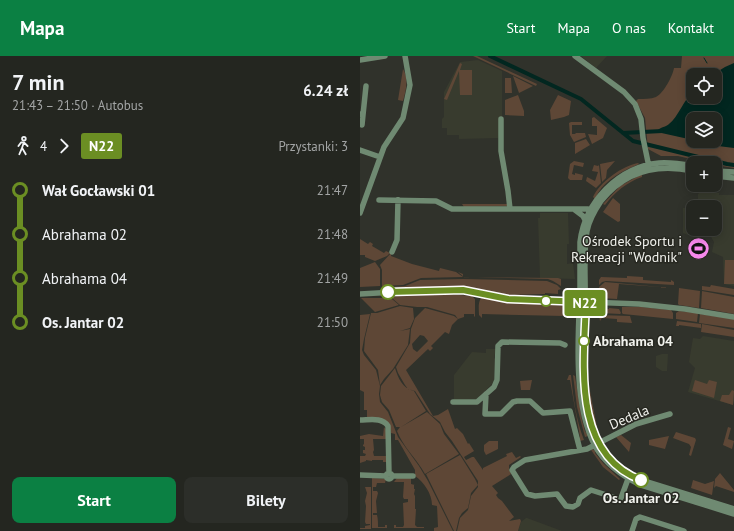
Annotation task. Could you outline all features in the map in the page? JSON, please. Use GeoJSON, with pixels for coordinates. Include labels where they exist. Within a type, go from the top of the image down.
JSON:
{"type":"FeatureCollection","features":[{"type":"Feature","properties":{"kind":"street"},"geometry":{"type":"LineString","coordinates":[[360,60],[385,56]]}},
{"type":"Feature","properties":{"kind":"street"},"geometry":{"type":"LineString","coordinates":[[360,213],[384,147],[402,118],[410,85],[405,56]]}},
{"type":"Feature","properties":{"kind":"street"},"geometry":{"type":"LineString","coordinates":[[575,56],[624,92],[632,100],[639,112],[649,167]]}},
{"type":"Feature","properties":{"kind":"street"},"geometry":{"type":"LineString","coordinates":[[362,125],[361,114],[366,86]]}},
{"type":"Feature","properties":{"kind":"street"},"geometry":{"type":"LineString","coordinates":[[501,119],[501,151],[510,209]]}},
{"type":"Feature","properties":{"kind":"street"},"geometry":{"type":"LineString","coordinates":[[360,150],[380,157]]}},
{"type":"Feature","properties":{"kind":"street"},"geometry":{"type":"LineString","coordinates":[[686,165],[668,162],[649,167],[632,176],[616,186],[607,194],[585,220],[580,242],[578,344],[580,386],[586,423],[605,460],[616,470],[628,479],[654,489],[734,514]]}},
{"type":"Feature","properties":{"kind":"street"},"geometry":{"type":"LineString","coordinates":[[649,167],[670,167],[686,170]]}},
{"type":"Feature","properties":{"kind":"street"},"geometry":{"type":"LineString","coordinates":[[722,171],[734,172]]}},
{"type":"Feature","properties":{"kind":"street"},"geometry":{"type":"LineString","coordinates":[[722,177],[734,178]]}},
{"type":"Feature","properties":{"kind":"street"},"geometry":{"type":"LineString","coordinates":[[379,200],[436,201],[452,209],[592,211]]}},
{"type":"Feature","properties":{"kind":"street"},"geometry":{"type":"LineString","coordinates":[[392,252],[397,240],[398,200]]}},
{"type":"Feature","properties":{"kind":"street"},"geometry":{"type":"LineString","coordinates":[[575,210],[583,216],[585,220]]}},
{"type":"Feature","properties":{"kind":"street"},"geometry":{"type":"LineString","coordinates":[[592,211],[586,234],[586,302],[583,361],[584,387],[591,424],[597,445],[613,462],[634,477],[734,509]]}},
{"type":"Feature","properties":{"kind":"street"},"geometry":{"type":"LineString","coordinates":[[360,294],[463,290],[508,299],[666,307],[734,317]]}},
{"type":"Feature","properties":{"kind":"street"},"geometry":{"type":"LineString","coordinates":[[477,402],[497,382],[498,346],[500,342],[560,343],[565,345]]}},
{"type":"Feature","properties":{"kind":"street"},"geometry":{"type":"LineString","coordinates":[[486,394],[485,414],[502,413],[517,401],[532,402],[541,412],[544,413],[570,411],[580,450]]}},
{"type":"Feature","properties":{"kind":"street"},"geometry":{"type":"LineString","coordinates":[[453,402],[477,402],[486,405]]}},
{"type":"Feature","properties":{"kind":"street","name":"Dedala"},"geometry":{"type":"LineString","coordinates":[[628,479],[619,499],[591,490],[580,498],[578,504],[573,507],[566,506],[557,494],[532,496],[527,494],[512,471],[514,467],[525,460],[587,449],[636,424],[670,414]]}},
{"type":"Feature","properties":{"kind":"street"},"geometry":{"type":"LineString","coordinates":[[360,420],[381,420],[388,426],[389,475]]}},
{"type":"Feature","properties":{"kind":"street"},"geometry":{"type":"LineString","coordinates":[[360,475],[413,476]]}},
{"type":"Feature","properties":{"kind":"street"},"geometry":{"type":"LineString","coordinates":[[632,531],[636,519],[640,517],[684,531]]}},
{"type":"Feature","properties":{"kind":"shaded area"},"geometry":{"type":"Polygon","coordinates":[[[473,56],[477,56],[537,84],[536,86],[473,56]]]}},
{"type":"Feature","properties":{"kind":"shaded area"},"geometry":{"type":"Polygon","coordinates":[[[581,56],[607,56],[596,68],[581,56]]]}},
{"type":"Feature","properties":{"kind":"shaded area"},"geometry":{"type":"Polygon","coordinates":[[[682,56],[734,56],[734,168],[722,166],[722,156],[686,156],[686,158],[678,156],[661,156],[648,149],[645,118],[636,101],[638,99],[652,98],[659,95],[668,84],[674,68],[681,68],[682,56]]]}},
{"type":"Feature","properties":{"kind":"shaded area"},"geometry":{"type":"Polygon","coordinates":[[[478,60],[502,71],[502,119],[498,138],[459,139],[459,135],[447,135],[447,128],[442,128],[442,119],[444,117],[444,92],[460,62],[478,60]]]}},
{"type":"Feature","properties":{"kind":"shaded area"},"geometry":{"type":"Polygon","coordinates":[[[460,63],[462,64],[460,70],[472,70],[472,95],[460,95],[459,71],[447,100],[444,99],[460,63]]]}},
{"type":"Feature","properties":{"kind":"shaded area"},"geometry":{"type":"Polygon","coordinates":[[[403,69],[406,76],[406,89],[403,101],[398,100],[403,69]]]}},
{"type":"Feature","properties":{"kind":"shaded area"},"geometry":{"type":"Polygon","coordinates":[[[513,76],[533,86],[519,93],[513,76]]]}},
{"type":"Feature","properties":{"kind":"shaded area"},"geometry":{"type":"Polygon","coordinates":[[[505,78],[511,78],[512,93],[505,93],[505,78]]]}},
{"type":"Feature","properties":{"kind":"shaded area"},"geometry":{"type":"Polygon","coordinates":[[[518,95],[524,111],[524,116],[505,115],[505,100],[518,95]]]}},
{"type":"Feature","properties":{"kind":"shaded area"},"geometry":{"type":"Polygon","coordinates":[[[558,95],[571,101],[569,115],[551,120],[550,110],[558,95]]]}},
{"type":"Feature","properties":{"kind":"shaded area"},"geometry":{"type":"Polygon","coordinates":[[[594,117],[607,128],[603,138],[592,144],[588,134],[597,135],[597,126],[592,126],[592,118],[594,117]]]}},
{"type":"Feature","properties":{"kind":"shaded area"},"geometry":{"type":"Polygon","coordinates":[[[582,122],[582,125],[572,125],[572,134],[585,133],[586,137],[574,142],[570,135],[569,123],[582,122]]]}},
{"type":"Feature","properties":{"kind":"shaded area"},"geometry":{"type":"Polygon","coordinates":[[[586,139],[590,145],[575,154],[575,143],[586,139]]]}},
{"type":"Feature","properties":{"kind":"shaded area"},"geometry":{"type":"Polygon","coordinates":[[[574,161],[584,163],[583,167],[574,165],[572,174],[575,175],[575,173],[583,175],[582,180],[570,180],[568,178],[570,164],[574,161]]]}},
{"type":"Feature","properties":{"kind":"shaded area"},"geometry":{"type":"Polygon","coordinates":[[[615,161],[607,170],[606,178],[602,182],[600,164],[615,161]]]}},
{"type":"Feature","properties":{"kind":"shaded area"},"geometry":{"type":"Polygon","coordinates":[[[639,164],[611,179],[601,188],[595,199],[593,197],[596,191],[606,180],[625,167],[639,164]]]}},
{"type":"Feature","properties":{"kind":"shaded area"},"geometry":{"type":"Polygon","coordinates":[[[594,165],[599,165],[601,183],[596,188],[586,181],[587,177],[595,181],[598,172],[592,171],[594,165]]]}},
{"type":"Feature","properties":{"kind":"shaded area"},"geometry":{"type":"Polygon","coordinates":[[[642,174],[642,177],[626,185],[605,205],[603,204],[620,186],[642,174]]]}},
{"type":"Feature","properties":{"kind":"shaded area"},"geometry":{"type":"Polygon","coordinates":[[[700,192],[710,192],[719,193],[719,195],[734,195],[734,286],[724,284],[723,257],[712,252],[714,242],[711,236],[722,236],[722,200],[698,200],[698,194],[700,192]]]}},
{"type":"Feature","properties":{"kind":"shaded area"},"geometry":{"type":"Polygon","coordinates":[[[613,198],[620,204],[620,221],[618,222],[603,212],[613,198]]]}},
{"type":"Feature","properties":{"kind":"shaded area"},"geometry":{"type":"Polygon","coordinates":[[[462,204],[508,204],[507,206],[464,207],[462,204]]]}},
{"type":"Feature","properties":{"kind":"shaded area"},"geometry":{"type":"Polygon","coordinates":[[[683,208],[686,208],[686,234],[683,233],[683,208]]]}},
{"type":"Feature","properties":{"kind":"shaded area"},"geometry":{"type":"Polygon","coordinates":[[[540,213],[568,213],[569,244],[567,244],[567,264],[573,263],[575,279],[540,278],[538,218],[540,218],[540,213]]]}},
{"type":"Feature","properties":{"kind":"shaded area"},"geometry":{"type":"Polygon","coordinates":[[[360,239],[368,244],[370,242],[373,244],[372,246],[384,253],[386,251],[390,253],[387,256],[375,261],[365,257],[365,255],[360,255],[360,239]]]}},
{"type":"Feature","properties":{"kind":"shaded area"},"geometry":{"type":"Polygon","coordinates":[[[391,253],[391,256],[412,264],[439,271],[440,268],[456,272],[463,277],[421,278],[403,285],[382,286],[382,270],[380,265],[391,253]]]}},
{"type":"Feature","properties":{"kind":"shaded area"},"geometry":{"type":"Polygon","coordinates":[[[725,260],[734,260],[734,284],[724,284],[725,260]]]}},
{"type":"Feature","properties":{"kind":"shaded area"},"geometry":{"type":"Polygon","coordinates":[[[375,262],[380,269],[380,286],[360,287],[360,268],[375,262]]]}},
{"type":"Feature","properties":{"kind":"shaded area"},"geometry":{"type":"Polygon","coordinates":[[[627,276],[643,277],[643,280],[671,282],[671,280],[674,282],[674,285],[606,281],[599,285],[599,280],[601,277],[627,278],[627,276]]]}},
{"type":"Feature","properties":{"kind":"shaded area"},"geometry":{"type":"Polygon","coordinates":[[[465,277],[558,278],[561,279],[561,286],[548,279],[465,277]]]}},
{"type":"Feature","properties":{"kind":"shaded area"},"geometry":{"type":"Polygon","coordinates":[[[463,279],[547,281],[557,285],[561,289],[558,290],[558,294],[545,293],[509,295],[462,287],[390,287],[405,286],[420,280],[463,279]]]}},
{"type":"Feature","properties":{"kind":"shaded area"},"geometry":{"type":"Polygon","coordinates":[[[605,282],[663,287],[619,284],[617,299],[600,298],[599,287],[605,282]]]}},
{"type":"Feature","properties":{"kind":"shaded area"},"geometry":{"type":"Polygon","coordinates":[[[711,285],[734,289],[734,295],[702,290],[702,286],[710,287],[711,285]]]}},
{"type":"Feature","properties":{"kind":"shaded area"},"geometry":{"type":"Polygon","coordinates":[[[679,288],[700,291],[699,308],[678,304],[679,288]]]}},
{"type":"Feature","properties":{"kind":"shaded area"},"geometry":{"type":"Polygon","coordinates":[[[702,291],[734,297],[734,314],[701,308],[702,291]]]}},
{"type":"Feature","properties":{"kind":"shaded area"},"geometry":{"type":"Polygon","coordinates":[[[434,293],[472,296],[475,299],[475,316],[474,317],[474,314],[464,314],[464,317],[458,319],[455,315],[427,307],[400,305],[393,299],[393,297],[406,294],[434,293]]]}},
{"type":"Feature","properties":{"kind":"shaded area"},"geometry":{"type":"Polygon","coordinates":[[[484,296],[509,302],[569,306],[570,313],[565,313],[564,316],[482,314],[482,318],[479,315],[479,304],[480,299],[484,296]]]}},
{"type":"Feature","properties":{"kind":"shaded area"},"geometry":{"type":"Polygon","coordinates":[[[361,298],[392,299],[399,305],[375,312],[361,298]]]}},
{"type":"Feature","properties":{"kind":"shaded area"},"geometry":{"type":"Polygon","coordinates":[[[400,306],[413,308],[414,319],[410,328],[400,331],[410,329],[408,345],[393,369],[380,385],[378,370],[364,351],[365,338],[371,313],[377,313],[400,306]]]}},
{"type":"Feature","properties":{"kind":"shaded area"},"geometry":{"type":"Polygon","coordinates":[[[622,307],[642,307],[671,310],[673,313],[673,319],[623,314],[622,307]]]}},
{"type":"Feature","properties":{"kind":"shaded area"},"geometry":{"type":"Polygon","coordinates":[[[425,308],[454,316],[458,319],[452,325],[449,334],[445,332],[431,346],[433,348],[430,351],[428,349],[406,370],[433,416],[438,415],[448,409],[455,429],[457,428],[463,434],[468,444],[469,443],[474,451],[464,457],[466,460],[474,457],[483,470],[483,468],[507,456],[506,454],[512,452],[516,458],[521,457],[509,465],[511,474],[492,486],[498,493],[496,495],[498,498],[514,517],[509,521],[520,519],[521,521],[518,531],[457,531],[460,518],[468,510],[471,496],[478,487],[478,481],[445,432],[440,422],[430,414],[415,391],[408,389],[398,373],[396,367],[410,343],[411,329],[415,318],[425,308]],[[420,335],[412,344],[413,349],[417,352],[428,341],[424,336],[420,335]]]}},
{"type":"Feature","properties":{"kind":"shaded area"},"geometry":{"type":"Polygon","coordinates":[[[601,308],[619,309],[621,313],[601,313],[599,311],[601,308]]]}},
{"type":"Feature","properties":{"kind":"shaded area"},"geometry":{"type":"Polygon","coordinates":[[[679,311],[698,313],[697,322],[676,319],[676,313],[679,311]]]}},
{"type":"Feature","properties":{"kind":"shaded area"},"geometry":{"type":"Polygon","coordinates":[[[370,314],[362,350],[364,355],[376,370],[380,386],[380,402],[388,412],[398,437],[428,481],[453,531],[434,531],[434,528],[438,527],[437,506],[432,505],[431,497],[427,489],[415,476],[415,470],[398,440],[395,440],[395,434],[391,433],[390,428],[367,417],[367,410],[364,410],[364,392],[360,390],[360,315],[370,314]]]}},
{"type":"Feature","properties":{"kind":"shaded area"},"geometry":{"type":"Polygon","coordinates":[[[700,314],[734,319],[734,328],[699,323],[700,314]]]}},
{"type":"Feature","properties":{"kind":"shaded area"},"geometry":{"type":"Polygon","coordinates":[[[599,315],[630,316],[632,323],[617,322],[617,319],[602,318],[600,321],[599,315]]]}},
{"type":"Feature","properties":{"kind":"shaded area"},"geometry":{"type":"Polygon","coordinates":[[[677,321],[701,324],[701,328],[679,325],[676,326],[677,321]]]}},
{"type":"Feature","properties":{"kind":"shaded area"},"geometry":{"type":"Polygon","coordinates":[[[702,324],[734,330],[734,337],[701,332],[702,324]]]}},
{"type":"Feature","properties":{"kind":"shaded area"},"geometry":{"type":"Polygon","coordinates":[[[703,336],[734,341],[733,405],[688,392],[695,368],[689,362],[693,338],[700,339],[703,336]]]}},
{"type":"Feature","properties":{"kind":"shaded area"},"geometry":{"type":"Polygon","coordinates":[[[486,349],[496,349],[494,358],[494,382],[477,399],[454,401],[454,375],[472,352],[486,353],[486,349]]]}},
{"type":"Feature","properties":{"kind":"shaded area"},"geometry":{"type":"Polygon","coordinates":[[[668,354],[667,371],[662,371],[656,367],[656,356],[668,354]]]}},
{"type":"Feature","properties":{"kind":"shaded area"},"geometry":{"type":"Polygon","coordinates":[[[395,368],[404,385],[410,390],[414,391],[426,411],[401,427],[427,412],[440,424],[444,434],[459,454],[425,474],[406,448],[397,431],[400,427],[396,427],[389,410],[382,402],[380,395],[381,386],[395,368]]]}},
{"type":"Feature","properties":{"kind":"shaded area"},"geometry":{"type":"Polygon","coordinates":[[[569,375],[571,375],[577,416],[584,440],[580,441],[570,380],[567,380],[569,375]]]}},
{"type":"Feature","properties":{"kind":"shaded area"},"geometry":{"type":"Polygon","coordinates":[[[573,375],[575,376],[582,420],[588,436],[585,437],[577,407],[573,375]]]}},
{"type":"Feature","properties":{"kind":"shaded area"},"geometry":{"type":"Polygon","coordinates":[[[586,375],[588,375],[597,427],[595,427],[586,375]]]}},
{"type":"Feature","properties":{"kind":"shaded area"},"geometry":{"type":"Polygon","coordinates":[[[532,380],[530,390],[521,390],[520,381],[532,380]]]}},
{"type":"Feature","properties":{"kind":"shaded area"},"geometry":{"type":"Polygon","coordinates":[[[695,380],[707,384],[709,380],[717,382],[714,398],[692,391],[695,380]]]}},
{"type":"Feature","properties":{"kind":"shaded area"},"geometry":{"type":"Polygon","coordinates":[[[732,390],[734,391],[733,405],[720,401],[722,395],[729,395],[732,390]]]}},
{"type":"Feature","properties":{"kind":"shaded area"},"geometry":{"type":"Polygon","coordinates":[[[384,427],[386,430],[386,439],[373,439],[373,452],[374,456],[386,456],[386,462],[383,462],[383,460],[366,460],[360,463],[360,456],[365,456],[366,454],[363,453],[363,450],[365,450],[365,447],[363,446],[364,439],[360,439],[360,436],[369,434],[383,436],[384,427]]]}},
{"type":"Feature","properties":{"kind":"shaded area"},"geometry":{"type":"Polygon","coordinates":[[[728,427],[731,428],[728,439],[734,441],[732,449],[723,445],[728,427]]]}},
{"type":"Feature","properties":{"kind":"shaded area"},"geometry":{"type":"Polygon","coordinates":[[[676,432],[695,438],[696,440],[691,456],[689,455],[691,447],[689,444],[673,438],[676,432]]]}},
{"type":"Feature","properties":{"kind":"shaded area"},"geometry":{"type":"Polygon","coordinates":[[[621,435],[631,443],[629,452],[616,437],[621,435]]]}},
{"type":"Feature","properties":{"kind":"shaded area"},"geometry":{"type":"Polygon","coordinates":[[[669,436],[665,449],[649,445],[649,440],[669,436]]]}},
{"type":"Feature","properties":{"kind":"shaded area"},"geometry":{"type":"Polygon","coordinates":[[[489,441],[498,441],[498,449],[486,455],[484,445],[489,441]]]}},
{"type":"Feature","properties":{"kind":"shaded area"},"geometry":{"type":"Polygon","coordinates":[[[593,449],[603,463],[620,479],[619,480],[603,467],[591,450],[593,449]]]}},
{"type":"Feature","properties":{"kind":"shaded area"},"geometry":{"type":"Polygon","coordinates":[[[460,455],[478,485],[471,493],[468,508],[462,513],[459,518],[456,531],[454,531],[426,474],[460,455]]]}},
{"type":"Feature","properties":{"kind":"shaded area"},"geometry":{"type":"Polygon","coordinates":[[[720,473],[734,492],[716,486],[714,488],[715,479],[720,473]]]}},
{"type":"Feature","properties":{"kind":"shaded area"},"geometry":{"type":"Polygon","coordinates":[[[372,478],[386,479],[385,483],[377,483],[376,487],[373,487],[373,491],[377,491],[378,493],[376,501],[377,513],[373,513],[373,515],[377,515],[378,527],[385,527],[385,525],[387,525],[387,528],[372,528],[372,478]]]}},
{"type":"Feature","properties":{"kind":"shaded area"},"geometry":{"type":"Polygon","coordinates":[[[397,478],[411,478],[411,484],[415,485],[415,525],[417,527],[424,528],[394,528],[394,525],[396,525],[396,527],[403,527],[403,503],[408,502],[408,499],[404,499],[403,497],[404,482],[394,482],[397,478]]]}},
{"type":"Feature","properties":{"kind":"shaded area"},"geometry":{"type":"Polygon","coordinates":[[[693,480],[705,484],[714,481],[712,495],[691,488],[693,480]]]}},
{"type":"Feature","properties":{"kind":"shaded area"},"geometry":{"type":"Polygon","coordinates":[[[365,487],[371,487],[371,529],[360,529],[370,525],[366,524],[365,522],[365,501],[367,493],[365,487]]]}},
{"type":"Feature","properties":{"kind":"shaded area"},"geometry":{"type":"Polygon","coordinates":[[[526,518],[562,531],[518,531],[521,522],[526,518]]]}},
{"type":"Feature","properties":{"kind":"water"},"geometry":{"type":"Polygon","coordinates":[[[734,63],[734,148],[722,146],[722,112],[686,112],[686,138],[657,132],[659,129],[668,125],[672,121],[686,101],[686,104],[722,104],[722,69],[734,63]]]}},
{"type":"Feature","properties":{"kind":"waterway"},"geometry":{"type":"LineString","coordinates":[[490,56],[581,99],[633,141],[734,165]]}},
{"type":"Feature","properties":{"kind":"waterway"},"geometry":{"type":"LineString","coordinates":[[704,58],[707,63]]}},
{"type":"Feature","properties":{"kind":"waterway"},"geometry":{"type":"LineString","coordinates":[[623,133],[662,131]]}},
{"type":"Feature","properties":{"kind":"bus line","name":"N22"},"geometry":{"type":"LineString","coordinates":[[388,292],[463,290],[508,299],[586,302],[583,378],[588,414],[591,424],[604,452],[622,470],[641,480]]}},
{"type":"Feature","properties":{"kind":"place","name":"Ośrodek Sportu i Rekreacji \"Wodnik\""},"geometry":{"type":"Point","coordinates":[698,249]}},
{"type":"Feature","properties":{"kind":"place","name":"Abrahama 04"},"geometry":{"type":"Point","coordinates":[584,341]}},
{"type":"Feature","properties":{"kind":"place","name":"Os. Jantar 02"},"geometry":{"type":"Point","coordinates":[641,480]}}]}
